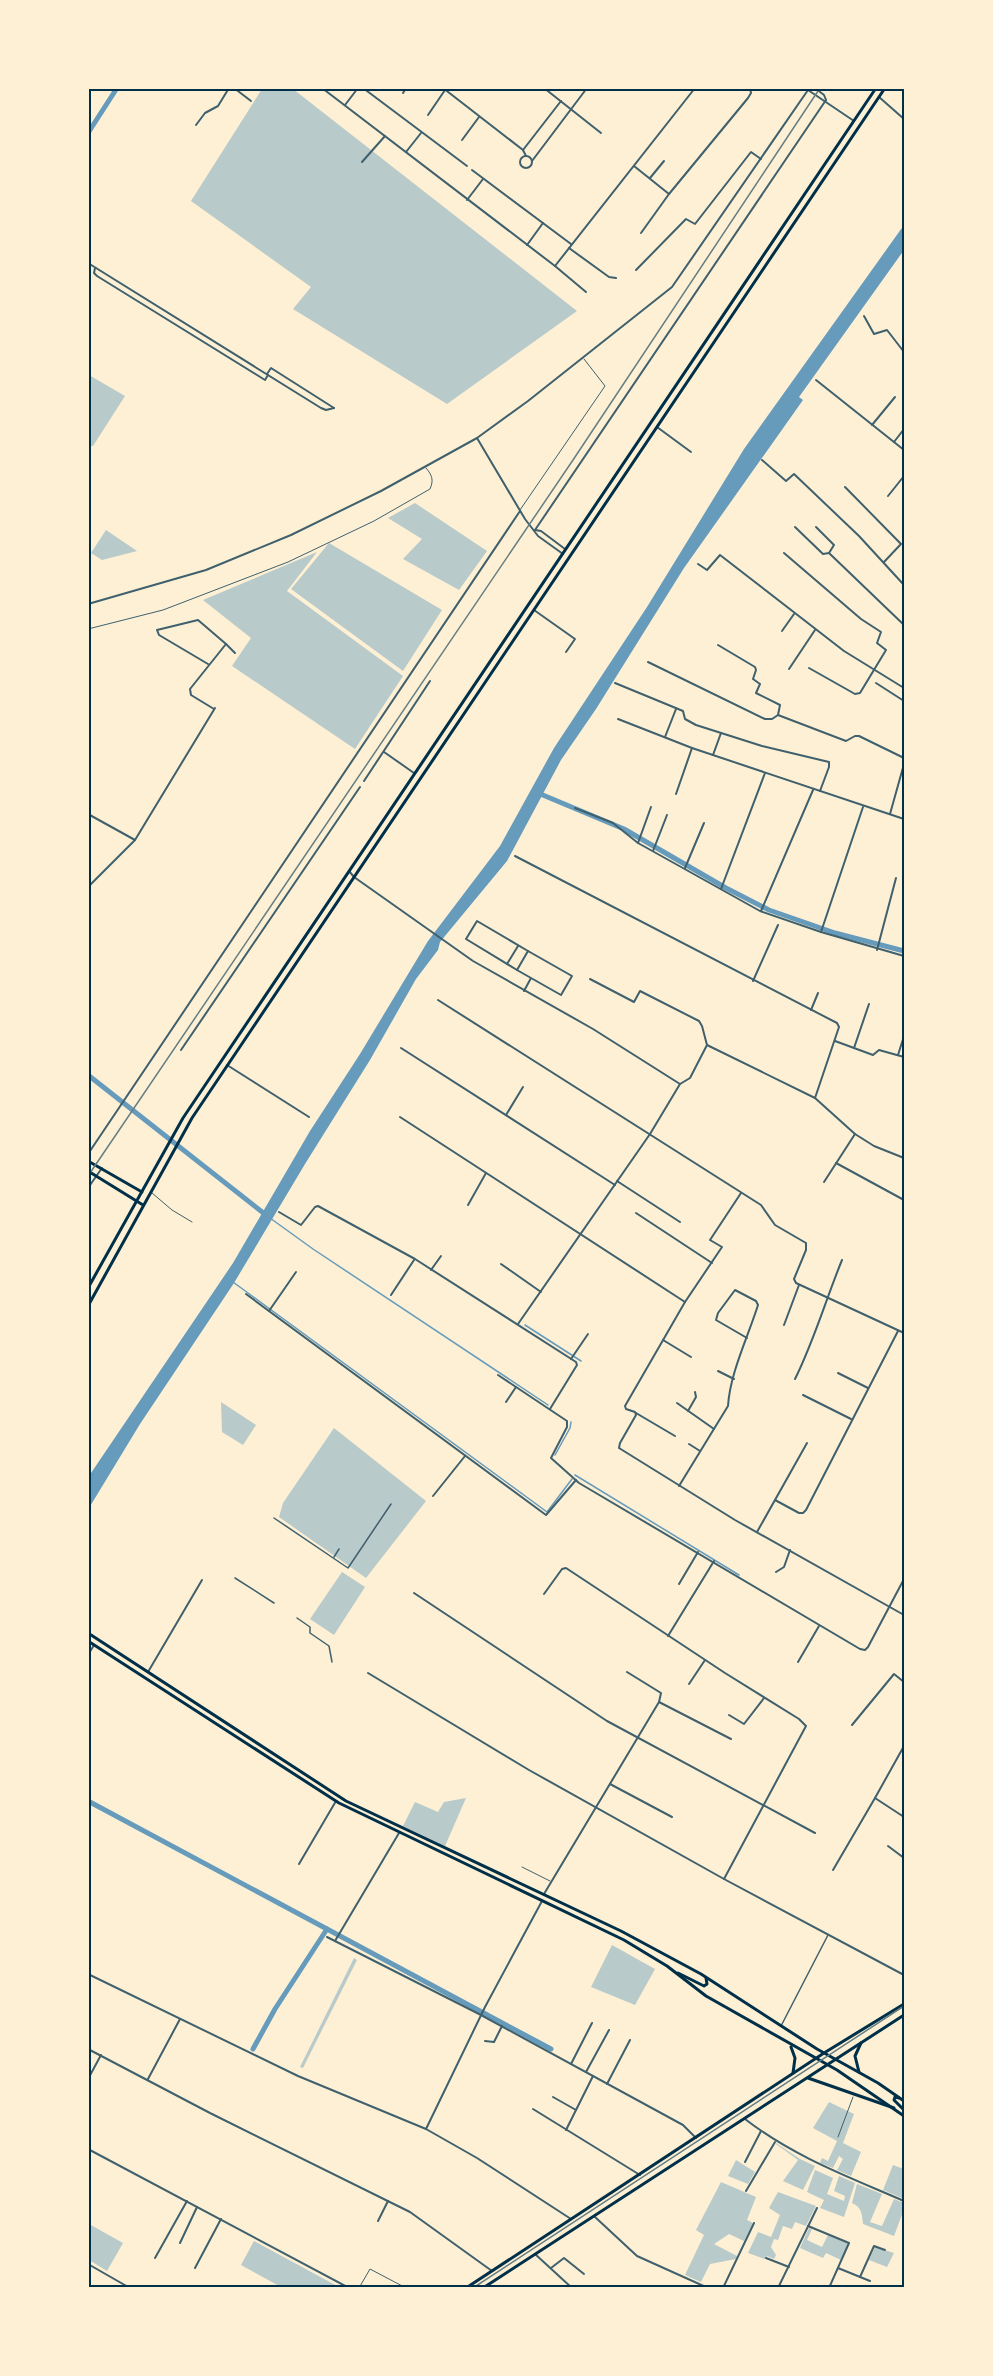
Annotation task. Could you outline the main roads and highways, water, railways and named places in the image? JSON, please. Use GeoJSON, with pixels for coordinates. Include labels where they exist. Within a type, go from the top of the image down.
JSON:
{"type":"FeatureCollection","features":[{"type":"Feature","properties":{"kind":"main road"},"geometry":{"type":"LineString","coordinates":[[88,1288],[174,1134],[246,1023],[876,88]]}},
{"type":"Feature","properties":{"kind":"main road"},"geometry":{"type":"LineString","coordinates":[[88,1306],[179,1138],[885,88]]}},
{"type":"Feature","properties":{"kind":"main road"},"geometry":{"type":"LineString","coordinates":[[854,121],[860,125]]}},
{"type":"Feature","properties":{"kind":"main road"},"geometry":{"type":"LineString","coordinates":[[698,354],[704,358]]}},
{"type":"Feature","properties":{"kind":"main road"},"geometry":{"type":"LineString","coordinates":[[417,769],[423,774]]}},
{"type":"Feature","properties":{"kind":"main road"},"geometry":{"type":"LineString","coordinates":[[246,1023],[253,1027]]}},
{"type":"Feature","properties":{"kind":"main road"},"geometry":{"type":"LineString","coordinates":[[88,1161],[142,1192]]}},
{"type":"Feature","properties":{"kind":"main road"},"geometry":{"type":"LineString","coordinates":[[88,1170],[143,1205]]}},
{"type":"Feature","properties":{"kind":"main road"},"geometry":{"type":"LineString","coordinates":[[122,1191],[128,1188],[126,1183]]}},
{"type":"Feature","properties":{"kind":"main road"},"geometry":{"type":"LineString","coordinates":[[88,1633],[358,1808],[621,1931],[706,1977],[904,2102]]}},
{"type":"Feature","properties":{"kind":"main road"},"geometry":{"type":"LineString","coordinates":[[88,1641],[336,1801],[617,1936],[704,1986],[708,1982],[706,1977]]}},
{"type":"Feature","properties":{"kind":"main road"},"geometry":{"type":"LineString","coordinates":[[671,1969],[701,1993],[790,2046],[827,2065],[904,2116]]}},
{"type":"Feature","properties":{"kind":"main road"},"geometry":{"type":"LineString","coordinates":[[466,2288],[824,2053],[904,2004]]}},
{"type":"Feature","properties":{"kind":"main road"},"geometry":{"type":"LineString","coordinates":[[483,2288],[904,2015]]}},
{"type":"Feature","properties":{"kind":"main road"},"geometry":{"type":"LineString","coordinates":[[859,2072],[855,2056],[862,2041]]}},
{"type":"Feature","properties":{"kind":"main road"},"geometry":{"type":"LineString","coordinates":[[790,2046],[795,2058],[793,2074]]}},
{"type":"Feature","properties":{"kind":"main road"},"geometry":{"type":"LineString","coordinates":[[808,2078],[896,2109]]}},
{"type":"Feature","properties":{"kind":"main road"},"geometry":{"type":"LineString","coordinates":[[899,2098],[895,2097],[894,2100],[904,2110]]}},
{"type":"Feature","properties":{"kind":"water"},"geometry":{"type":"Polygon","coordinates":[[[904,225],[904,250],[799,397],[803,400],[684,568],[596,709],[561,760],[507,861],[440,942],[438,950],[416,979],[370,1060],[234,1283],[140,1424],[89,1508],[89,1476],[233,1263],[310,1131],[360,1054],[428,941],[500,846],[554,748],[647,607],[744,449],[904,225]]]}},
{"type":"Feature","properties":{"kind":"waterway"},"geometry":{"type":"LineString","coordinates":[[88,133],[117,88]]}},
{"type":"Feature","properties":{"kind":"waterway"},"geometry":{"type":"LineString","coordinates":[[538,793],[624,829],[769,910],[835,933],[904,951]]}},
{"type":"Feature","properties":{"kind":"waterway"},"geometry":{"type":"LineString","coordinates":[[88,1075],[266,1215]]}},
{"type":"Feature","properties":{"kind":"waterway"},"geometry":{"type":"LineString","coordinates":[[270,1218],[548,1405]]}},
{"type":"Feature","properties":{"kind":"waterway"},"geometry":{"type":"LineString","coordinates":[[233,1282],[547,1512],[572,1479]]}},
{"type":"Feature","properties":{"kind":"waterway"},"geometry":{"type":"LineString","coordinates":[[525,1325],[581,1361]]}},
{"type":"Feature","properties":{"kind":"waterway"},"geometry":{"type":"LineString","coordinates":[[555,1455],[571,1422]]}},
{"type":"Feature","properties":{"kind":"waterway"},"geometry":{"type":"LineString","coordinates":[[575,1475],[739,1575]]}},
{"type":"Feature","properties":{"kind":"waterway"},"geometry":{"type":"LineString","coordinates":[[88,1801],[551,2049]]}},
{"type":"Feature","properties":{"kind":"waterway"},"geometry":{"type":"LineString","coordinates":[[253,2049],[275,2009],[327,1929]]}},
{"type":"Feature","properties":{"kind":"railway"},"geometry":{"type":"LineString","coordinates":[[88,1176],[573,460],[820,88]]}},
{"type":"Feature","properties":{"kind":"railway"},"geometry":{"type":"LineString","coordinates":[[473,2288],[904,2006]]}}]}
